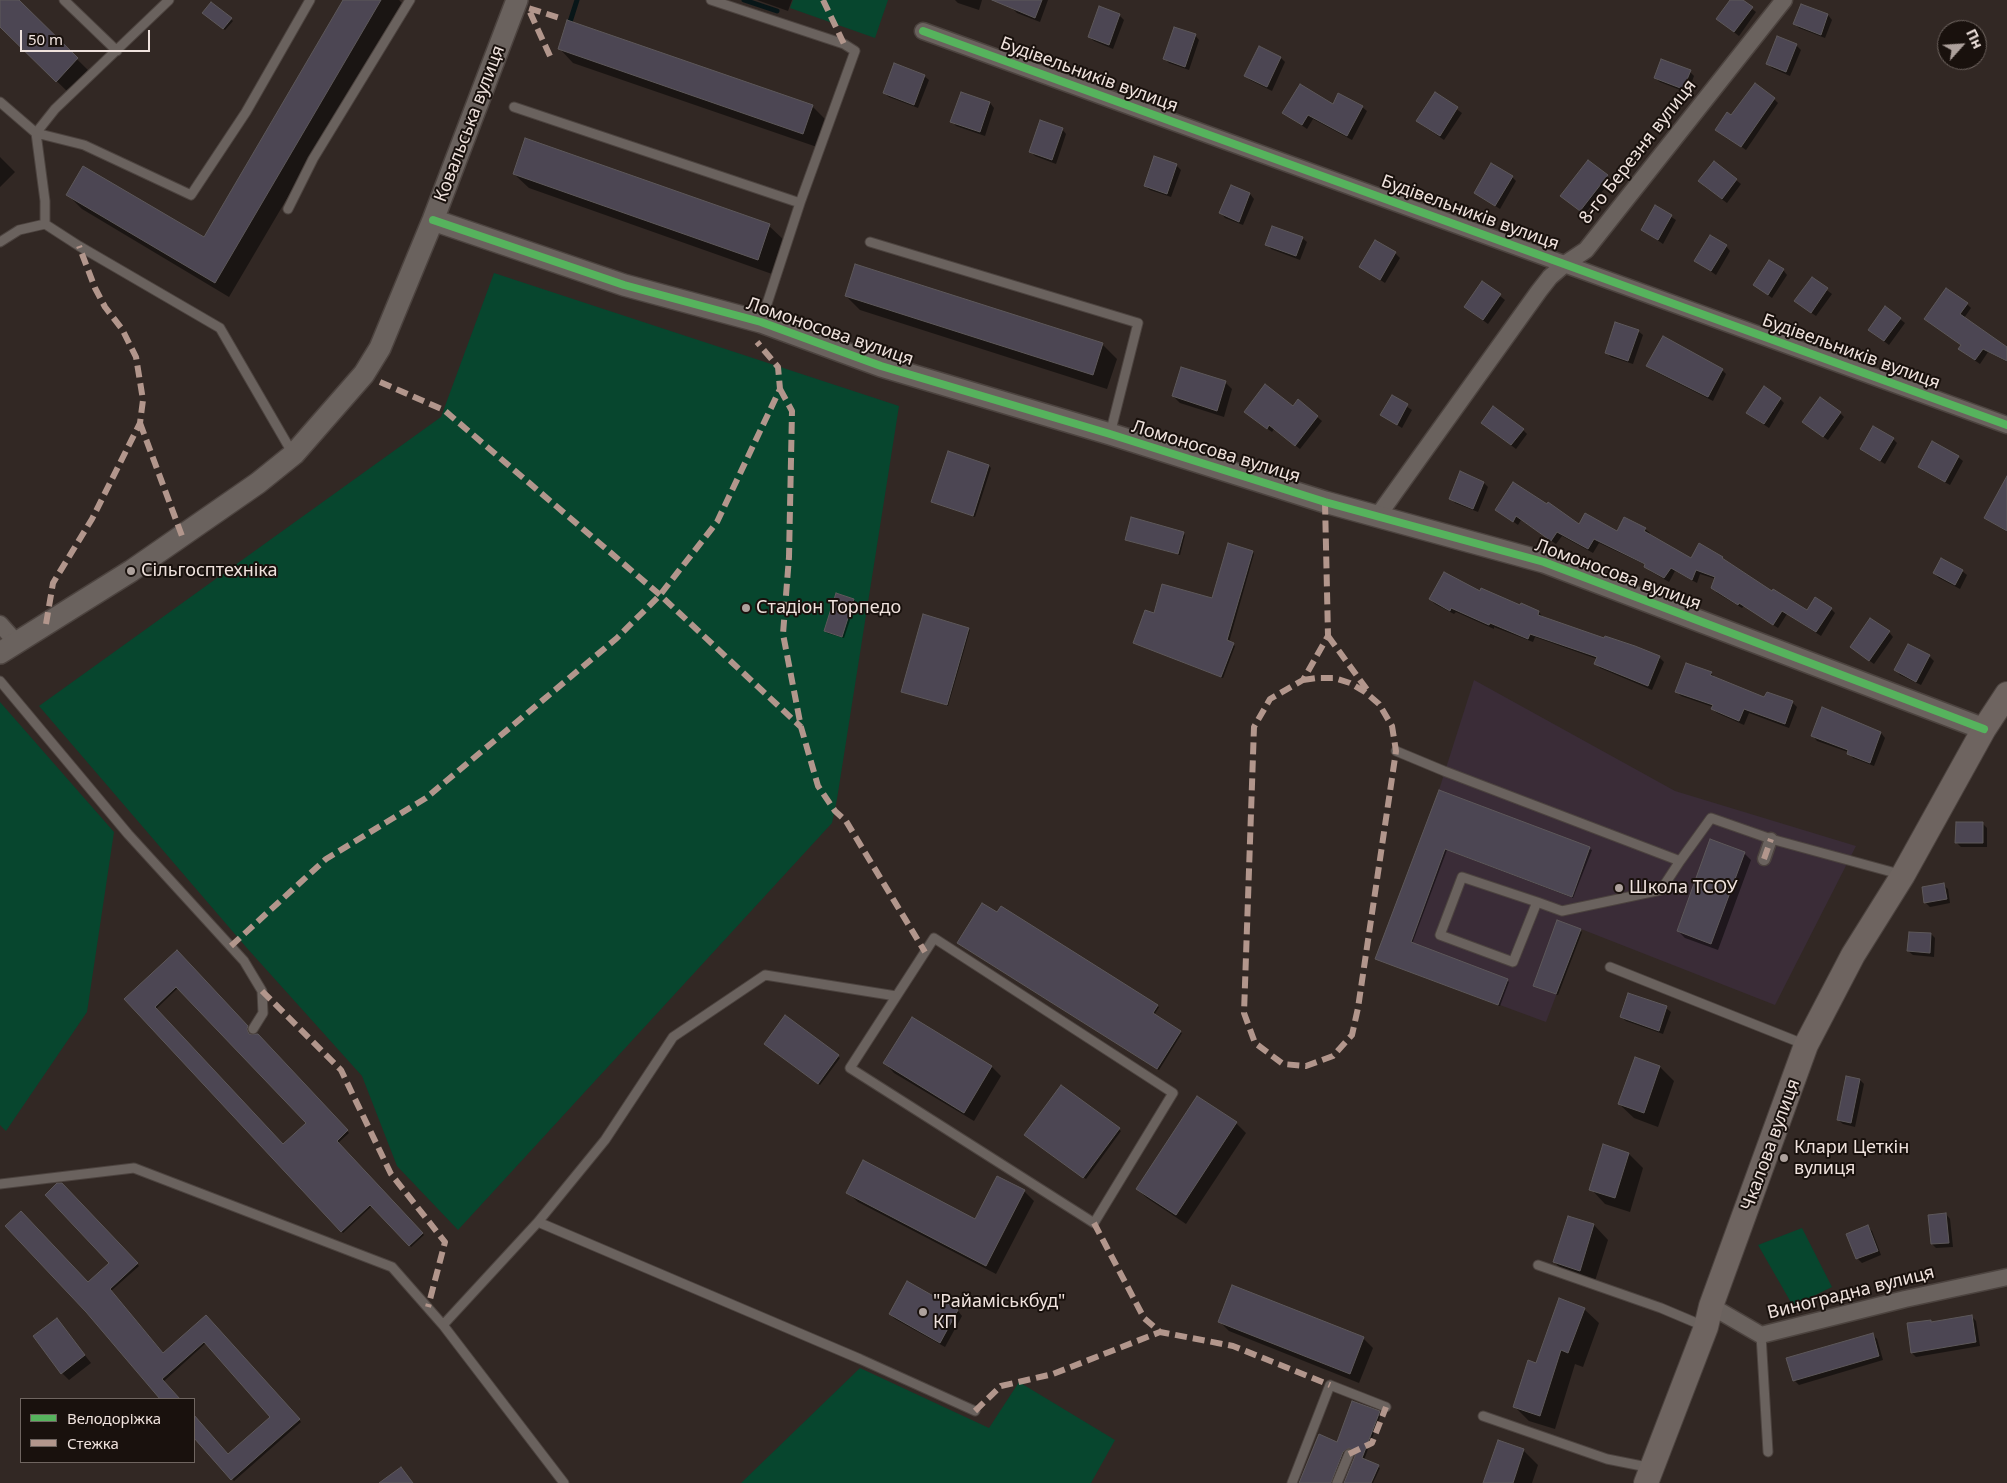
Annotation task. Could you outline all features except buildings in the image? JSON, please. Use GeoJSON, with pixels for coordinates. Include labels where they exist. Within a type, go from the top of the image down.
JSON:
{"type":"FeatureCollection","features":[{"type":"Feature","properties":{"kind":"main road","name":"Чкалова вулиця"},"geometry":{"type":"LineString","coordinates":[[1649,1476],[1709,1317],[1806,1045],[1852,955],[1903,875],[1984,728],[2007,694]]}},
{"type":"Feature","properties":{"kind":"street","name":"Ковальська вулиця"},"geometry":{"type":"LineString","coordinates":[[8,647],[131,571],[258,484],[294,454],[364,374],[380,348],[433,220],[517,0]]}},
{"type":"Feature","properties":{"kind":"street","name":"8-го Березня вулиця"},"geometry":{"type":"LineString","coordinates":[[1377,517],[1550,277],[1586,250],[1784,0]]}},
{"type":"Feature","properties":{"kind":"street","name":"Будівельників вулиця"},"geometry":{"type":"LineString","coordinates":[[923,31],[2007,425]]}},
{"type":"Feature","properties":{"kind":"street","name":"Ломоносова вулиця"},"geometry":{"type":"LineString","coordinates":[[433,220],[624,285],[761,322],[881,366],[1110,434],[1377,517],[1544,562],[1984,728]]}},
{"type":"Feature","properties":{"kind":"street"},"geometry":{"type":"LineString","coordinates":[[0,624],[8,647]]}},
{"type":"Feature","properties":{"kind":"street"},"geometry":{"type":"LineString","coordinates":[[1764,859],[1771,839]]}},
{"type":"Feature","properties":{"kind":"street","name":"Виноградна вулиця"},"geometry":{"type":"LineString","coordinates":[[1709,1317],[1761,1335],[1905,1299],[2007,1277]]}},
{"type":"Feature","properties":{"kind":"lane"},"geometry":{"type":"LineString","coordinates":[[64,0],[117,51]]}},
{"type":"Feature","properties":{"kind":"lane"},"geometry":{"type":"LineString","coordinates":[[45,224],[45,201],[36,133],[55,109],[169,0]]}},
{"type":"Feature","properties":{"kind":"lane"},"geometry":{"type":"LineString","coordinates":[[0,102],[36,133],[84,146],[191,195],[246,112],[310,0]]}},
{"type":"Feature","properties":{"kind":"lane"},"geometry":{"type":"LineString","coordinates":[[288,209],[312,159],[410,0]]}},
{"type":"Feature","properties":{"kind":"lane"},"geometry":{"type":"LineString","coordinates":[[711,0],[844,44],[855,51],[800,203],[761,322]]}},
{"type":"Feature","properties":{"kind":"lane"},"geometry":{"type":"LineString","coordinates":[[514,107],[800,203]]}},
{"type":"Feature","properties":{"kind":"lane"},"geometry":{"type":"LineString","coordinates":[[0,242],[19,230],[45,224],[79,246],[220,328],[294,454]]}},
{"type":"Feature","properties":{"kind":"lane"},"geometry":{"type":"LineString","coordinates":[[870,242],[1138,323],[1110,434]]}},
{"type":"Feature","properties":{"kind":"lane"},"geometry":{"type":"LineString","coordinates":[[0,681],[128,834],[244,960],[262,991],[263,1013],[253,1029]]}},
{"type":"Feature","properties":{"kind":"lane"},"geometry":{"type":"LineString","coordinates":[[1396,751],[1680,861]]}},
{"type":"Feature","properties":{"kind":"lane"},"geometry":{"type":"LineString","coordinates":[[1537,902],[1513,962],[1440,935],[1462,876],[1537,902],[1562,911],[1661,890],[1711,818],[1771,839],[1903,875]]}},
{"type":"Feature","properties":{"kind":"lane"},"geometry":{"type":"LineString","coordinates":[[934,938],[1173,1093],[1094,1223],[850,1068],[896,996],[934,938]]}},
{"type":"Feature","properties":{"kind":"lane"},"geometry":{"type":"LineString","coordinates":[[1610,966],[1806,1045]]}},
{"type":"Feature","properties":{"kind":"lane"},"geometry":{"type":"LineString","coordinates":[[443,1325],[538,1222],[605,1140],[673,1038],[766,975],[896,996]]}},
{"type":"Feature","properties":{"kind":"lane"},"geometry":{"type":"LineString","coordinates":[[0,1184],[134,1168],[392,1267],[443,1325],[564,1483]]}},
{"type":"Feature","properties":{"kind":"lane"},"geometry":{"type":"LineString","coordinates":[[538,1222],[860,1359],[975,1411]]}},
{"type":"Feature","properties":{"kind":"lane"},"geometry":{"type":"LineString","coordinates":[[1538,1265],[1661,1308],[1709,1317]]}},
{"type":"Feature","properties":{"kind":"lane"},"geometry":{"type":"LineString","coordinates":[[1761,1335],[1768,1452]]}},
{"type":"Feature","properties":{"kind":"lane"},"geometry":{"type":"LineString","coordinates":[[1292,1483],[1330,1385],[1386,1407]]}},
{"type":"Feature","properties":{"kind":"lane"},"geometry":{"type":"LineString","coordinates":[[1483,1416],[1607,1459],[1649,1476]]}},
{"type":"Feature","properties":{"kind":"lane"},"geometry":{"type":"LineString","coordinates":[[1337,1483],[1348,1454]]}},
{"type":"Feature","properties":{"kind":"shaded area","name":"Школа ТСОУ"},"geometry":{"type":"Polygon","coordinates":[[[1474,680],[1675,791],[1856,846],[1775,1005],[1581,929],[1546,1022],[1375,959],[1439,790],[1474,680]]]}},
{"type":"Feature","properties":{"kind":"green space"},"geometry":{"type":"Polygon","coordinates":[[[793,0],[888,0],[875,38],[790,8],[793,0]]]}},
{"type":"Feature","properties":{"kind":"green space"},"geometry":{"type":"Polygon","coordinates":[[[494,273],[899,406],[832,823],[458,1230],[397,1166],[362,1076],[246,947],[39,706],[441,417],[494,273]]]}},
{"type":"Feature","properties":{"kind":"green space"},"geometry":{"type":"Polygon","coordinates":[[[0,702],[114,832],[87,1012],[6,1131],[0,1125],[0,702]]]}},
{"type":"Feature","properties":{"kind":"green space"},"geometry":{"type":"Polygon","coordinates":[[[1802,1228],[1832,1287],[1793,1306],[1758,1245],[1802,1228]]]}},
{"type":"Feature","properties":{"kind":"green space"},"geometry":{"type":"Polygon","coordinates":[[[860,1368],[989,1428],[1019,1382],[1115,1440],[1091,1483],[741,1483],[860,1368]]]}},
{"type":"Feature","properties":{"kind":"waterway"},"geometry":{"type":"LineString","coordinates":[[570,22],[577,0]]}},
{"type":"Feature","properties":{"kind":"waterway"},"geometry":{"type":"LineString","coordinates":[[744,0],[777,11]]}},
{"type":"Feature","properties":{"kind":"marked path"},"geometry":{"type":"LineString","coordinates":[[823,0],[844,44]]}},
{"type":"Feature","properties":{"kind":"marked path"},"geometry":{"type":"LineString","coordinates":[[550,56],[528,8],[563,19]]}},
{"type":"Feature","properties":{"kind":"marked path"},"geometry":{"type":"LineString","coordinates":[[46,624],[53,583],[92,519],[140,423],[143,400],[136,357],[122,329],[105,307],[95,288],[79,246]]}},
{"type":"Feature","properties":{"kind":"marked path"},"geometry":{"type":"LineString","coordinates":[[231,946],[326,859],[426,798],[617,638],[660,595],[717,522],[780,389],[778,367],[757,342]]}},
{"type":"Feature","properties":{"kind":"marked path"},"geometry":{"type":"LineString","coordinates":[[380,382],[444,410],[660,595],[801,727]]}},
{"type":"Feature","properties":{"kind":"marked path"},"geometry":{"type":"LineString","coordinates":[[780,389],[792,411],[789,557],[783,634],[801,727],[818,786],[835,811],[846,821],[925,952]]}},
{"type":"Feature","properties":{"kind":"marked path"},"geometry":{"type":"LineString","coordinates":[[140,423],[182,536]]}},
{"type":"Feature","properties":{"kind":"marked path"},"geometry":{"type":"LineString","coordinates":[[1303,680],[1334,678],[1350,683],[1365,692],[1379,704],[1392,726],[1396,751],[1358,1008],[1352,1035],[1333,1056],[1306,1066],[1283,1064],[1255,1043],[1244,1013],[1254,727],[1270,699],[1303,680],[1328,636],[1325,502]]}},
{"type":"Feature","properties":{"kind":"marked path"},"geometry":{"type":"LineString","coordinates":[[1328,636],[1368,691]]}},
{"type":"Feature","properties":{"kind":"marked path"},"geometry":{"type":"LineString","coordinates":[[1764,859],[1771,839]]}},
{"type":"Feature","properties":{"kind":"marked path"},"geometry":{"type":"LineString","coordinates":[[262,991],[341,1070],[391,1174],[445,1242],[428,1307]]}},
{"type":"Feature","properties":{"kind":"marked path"},"geometry":{"type":"LineString","coordinates":[[1094,1223],[1144,1318],[1160,1332],[1233,1346],[1330,1385]]}},
{"type":"Feature","properties":{"kind":"marked path"},"geometry":{"type":"LineString","coordinates":[[975,1411],[1001,1386],[1053,1374],[1160,1332]]}},
{"type":"Feature","properties":{"kind":"marked path"},"geometry":{"type":"LineString","coordinates":[[1349,1454],[1372,1443],[1386,1407]]}},
{"type":"Feature","properties":{"kind":"cycle path"},"geometry":{"type":"LineString","coordinates":[[923,31],[2007,425]]}},
{"type":"Feature","properties":{"kind":"cycle path"},"geometry":{"type":"LineString","coordinates":[[433,220],[624,285],[761,322],[881,366],[1110,434],[1325,502],[1544,562],[1984,729]]}},
{"type":"Feature","properties":{"kind":"place","name":"Сільгосптехніка"},"geometry":{"type":"Point","coordinates":[131,571]}},
{"type":"Feature","properties":{"kind":"place","name":"Стадіон Торпедо"},"geometry":{"type":"Point","coordinates":[746,608]}},
{"type":"Feature","properties":{"kind":"place","name":"Школа ТСОУ"},"geometry":{"type":"Point","coordinates":[1619,888]}},
{"type":"Feature","properties":{"kind":"place","name":"Клари Цеткін вулиця"},"geometry":{"type":"Point","coordinates":[1784,1158]}},
{"type":"Feature","properties":{"kind":"place","name":"\"Райаміськбуд\" КП"},"geometry":{"type":"Point","coordinates":[923,1312]}}]}
